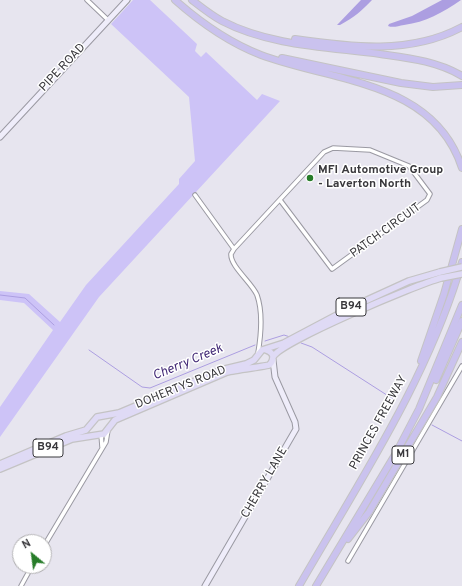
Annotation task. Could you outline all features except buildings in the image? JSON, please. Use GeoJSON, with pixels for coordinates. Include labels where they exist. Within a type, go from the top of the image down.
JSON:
{"type":"FeatureCollection","features":[{"type":"Feature","properties":{"kind":"highway"},"geometry":{"type":"LineString","coordinates":[[175,0],[233,43],[262,55],[378,89],[406,100],[425,113],[441,128],[454,148],[462,168]]}},
{"type":"Feature","properties":{"kind":"highway"},"geometry":{"type":"LineString","coordinates":[[192,0],[222,21],[268,38],[337,50],[420,61],[440,66],[462,76]]}},
{"type":"Feature","properties":{"kind":"highway"},"geometry":{"type":"LineString","coordinates":[[222,21],[262,33],[282,37],[339,45],[375,48],[424,41],[462,27]]}},
{"type":"Feature","properties":{"kind":"highway"},"geometry":{"type":"LineString","coordinates":[[216,31],[235,41],[263,52],[301,62],[401,84],[433,88],[460,85]]}},
{"type":"Feature","properties":{"kind":"highway"},"geometry":{"type":"LineString","coordinates":[[402,407],[436,319],[462,229]]}},
{"type":"Feature","properties":{"kind":"highway","name":"PRINCES FREEWAY"},"geometry":{"type":"LineString","coordinates":[[298,586],[402,407],[436,335],[462,262]]}},
{"type":"Feature","properties":{"kind":"highway","name":"M1"},"geometry":{"type":"LineString","coordinates":[[316,586],[396,453],[429,388],[462,306]]}},
{"type":"Feature","properties":{"kind":"highway"},"geometry":{"type":"LineString","coordinates":[[396,453],[425,403],[451,351],[462,321]]}},
{"type":"Feature","properties":{"kind":"highway","name":"M1"},"geometry":{"type":"LineString","coordinates":[[331,561],[376,500],[437,397],[462,342]]}},
{"type":"Feature","properties":{"kind":"main road","name":"B94"},"geometry":{"type":"LineString","coordinates":[[264,366],[270,364],[281,348],[410,288],[462,267]]}},
{"type":"Feature","properties":{"kind":"main road","name":"B94"},"geometry":{"type":"LineString","coordinates":[[257,354],[284,344],[329,318],[409,281],[440,275],[462,274]]}},
{"type":"Feature","properties":{"kind":"main road"},"geometry":{"type":"LineString","coordinates":[[266,350],[272,353],[273,359]]}},
{"type":"Feature","properties":{"kind":"main road"},"geometry":{"type":"LineString","coordinates":[[257,354],[258,363],[264,366]]}},
{"type":"Feature","properties":{"kind":"main road","name":"DOHERTYS ROAD"},"geometry":{"type":"LineString","coordinates":[[102,416],[119,413],[221,370],[246,364],[257,354]]}},
{"type":"Feature","properties":{"kind":"main road","name":"DOHERTYS ROAD"},"geometry":{"type":"LineString","coordinates":[[109,428],[117,419],[133,414],[227,372],[264,366]]}},
{"type":"Feature","properties":{"kind":"main road","name":"B94"},"geometry":{"type":"LineString","coordinates":[[0,464],[66,436],[86,430],[95,418],[102,416]]}},
{"type":"Feature","properties":{"kind":"main road"},"geometry":{"type":"LineString","coordinates":[[102,416],[107,419],[109,428]]}},
{"type":"Feature","properties":{"kind":"main road"},"geometry":{"type":"LineString","coordinates":[[92,424],[94,431],[100,434]]}},
{"type":"Feature","properties":{"kind":"main road","name":"B94"},"geometry":{"type":"LineString","coordinates":[[0,469],[63,442],[100,434],[109,428]]}},
{"type":"Feature","properties":{"kind":"street"},"geometry":{"type":"LineString","coordinates":[[87,0],[108,20]]}},
{"type":"Feature","properties":{"kind":"street","name":"PIPE ROAD"},"geometry":{"type":"LineString","coordinates":[[1,134],[127,0]]}},
{"type":"Feature","properties":{"kind":"street","name":"PATCH CIRCUIT"},"geometry":{"type":"LineString","coordinates":[[234,249],[324,152],[333,148],[370,150],[409,166],[430,194],[428,200],[332,268],[280,200]]}},
{"type":"Feature","properties":{"kind":"street"},"geometry":{"type":"LineString","coordinates":[[195,196],[234,249],[231,254],[231,258],[256,293],[260,307],[260,338],[257,354]]}},
{"type":"Feature","properties":{"kind":"street"},"geometry":{"type":"LineString","coordinates":[[260,338],[266,350]]}},
{"type":"Feature","properties":{"kind":"street","name":"CHERRY LANE"},"geometry":{"type":"LineString","coordinates":[[205,586],[295,432],[295,422],[275,377],[273,359]]}},
{"type":"Feature","properties":{"kind":"street","name":"CHERRY LANE"},"geometry":{"type":"LineString","coordinates":[[264,366],[275,377]]}},
{"type":"Feature","properties":{"kind":"street"},"geometry":{"type":"LineString","coordinates":[[348,561],[462,366]]}},
{"type":"Feature","properties":{"kind":"street"},"geometry":{"type":"LineString","coordinates":[[51,534],[107,439],[109,428]]}},
{"type":"Feature","properties":{"kind":"street"},"geometry":{"type":"LineString","coordinates":[[100,434],[102,448]]}},
{"type":"Feature","properties":{"kind":"street"},"geometry":{"type":"LineString","coordinates":[[21,586],[28,574]]}},
{"type":"Feature","properties":{"kind":"shaded area"},"geometry":{"type":"Polygon","coordinates":[[[133,0],[150,0],[197,44],[195,51],[201,57],[206,52],[257,100],[262,94],[280,101],[99,297],[0,437],[0,407],[53,330],[24,303],[0,300],[0,291],[29,294],[60,322],[86,285],[179,184],[179,179],[195,161],[189,97],[111,24],[133,0]]]}},
{"type":"Feature","properties":{"kind":"shaded area"},"geometry":{"type":"Polygon","coordinates":[[[361,0],[372,0],[354,16],[340,25],[337,25],[361,0]]]}},
{"type":"Feature","properties":{"kind":"shaded area"},"geometry":{"type":"Polygon","coordinates":[[[442,0],[461,0],[427,19],[412,24],[392,27],[388,26],[389,24],[412,16],[442,0]]]}},
{"type":"Feature","properties":{"kind":"waterway","name":"Cherry Creek"},"geometry":{"type":"LineString","coordinates":[[0,295],[25,298],[54,325]]}},
{"type":"Feature","properties":{"kind":"waterway","name":"Cherry Creek"},"geometry":{"type":"LineString","coordinates":[[265,341],[284,335],[290,337]]}},
{"type":"Feature","properties":{"kind":"waterway","name":"Cherry Creek"},"geometry":{"type":"LineString","coordinates":[[301,343],[312,347],[393,399]]}},
{"type":"Feature","properties":{"kind":"waterway","name":"Cherry Creek"},"geometry":{"type":"LineString","coordinates":[[89,350],[142,387],[150,388],[255,345]]}},
{"type":"Feature","properties":{"kind":"waterway","name":"Cherry Creek"},"geometry":{"type":"LineString","coordinates":[[432,425],[462,441]]}},
{"type":"Feature","properties":{"kind":"place","name":"MFI Automotive Group - Laverton North"},"geometry":{"type":"Point","coordinates":[310,178]}}]}
